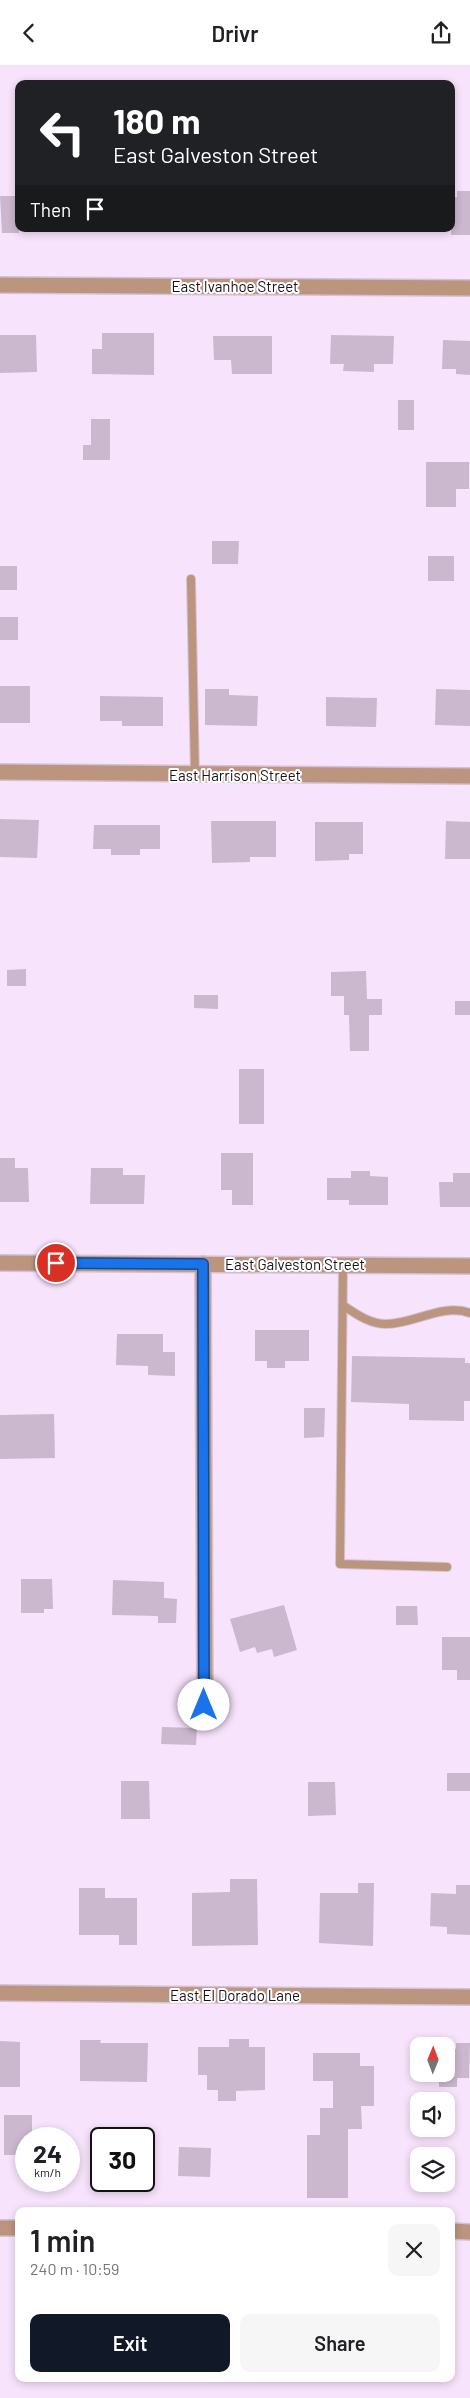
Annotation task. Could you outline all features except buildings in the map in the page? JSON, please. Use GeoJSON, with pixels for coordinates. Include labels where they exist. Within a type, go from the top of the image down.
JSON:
{"type":"FeatureCollection","features":[{"type":"Feature","properties":{"kind":"street","name":"East Ivanhoe Street"},"geometry":{"type":"LineString","coordinates":[[0,285],[470,288]]}},
{"type":"Feature","properties":{"kind":"street","name":"East Harrison Street"},"geometry":{"type":"LineString","coordinates":[[0,772],[470,776]]}},
{"type":"Feature","properties":{"kind":"street","name":"East Galveston Street"},"geometry":{"type":"LineString","coordinates":[[0,1263],[343,1263],[470,1266]]}},
{"type":"Feature","properties":{"kind":"street"},"geometry":{"type":"LineString","coordinates":[[203,1264],[204,1705]]}},
{"type":"Feature","properties":{"kind":"street","name":"East El Dorado Lane"},"geometry":{"type":"LineString","coordinates":[[0,1993],[470,1997]]}},
{"type":"Feature","properties":{"kind":"street"},"geometry":{"type":"LineString","coordinates":[[0,2228],[15,2228]]}},
{"type":"Feature","properties":{"kind":"street"},"geometry":{"type":"LineString","coordinates":[[455,2231],[470,2231]]}},
{"type":"Feature","properties":{"kind":"lane"},"geometry":{"type":"LineString","coordinates":[[191,579],[195,775]]}},
{"type":"Feature","properties":{"kind":"lane"},"geometry":{"type":"LineString","coordinates":[[343,1263],[340,1564],[447,1567]]}},
{"type":"Feature","properties":{"kind":"lane"},"geometry":{"type":"LineString","coordinates":[[344,1306],[361,1318],[385,1324],[408,1321],[439,1311],[463,1311],[470,1313]]}},
{"type":"Feature","properties":{"kind":"route"},"geometry":{"type":"LineString","coordinates":[[56,1263],[203,1264],[204,1705]]}}]}
